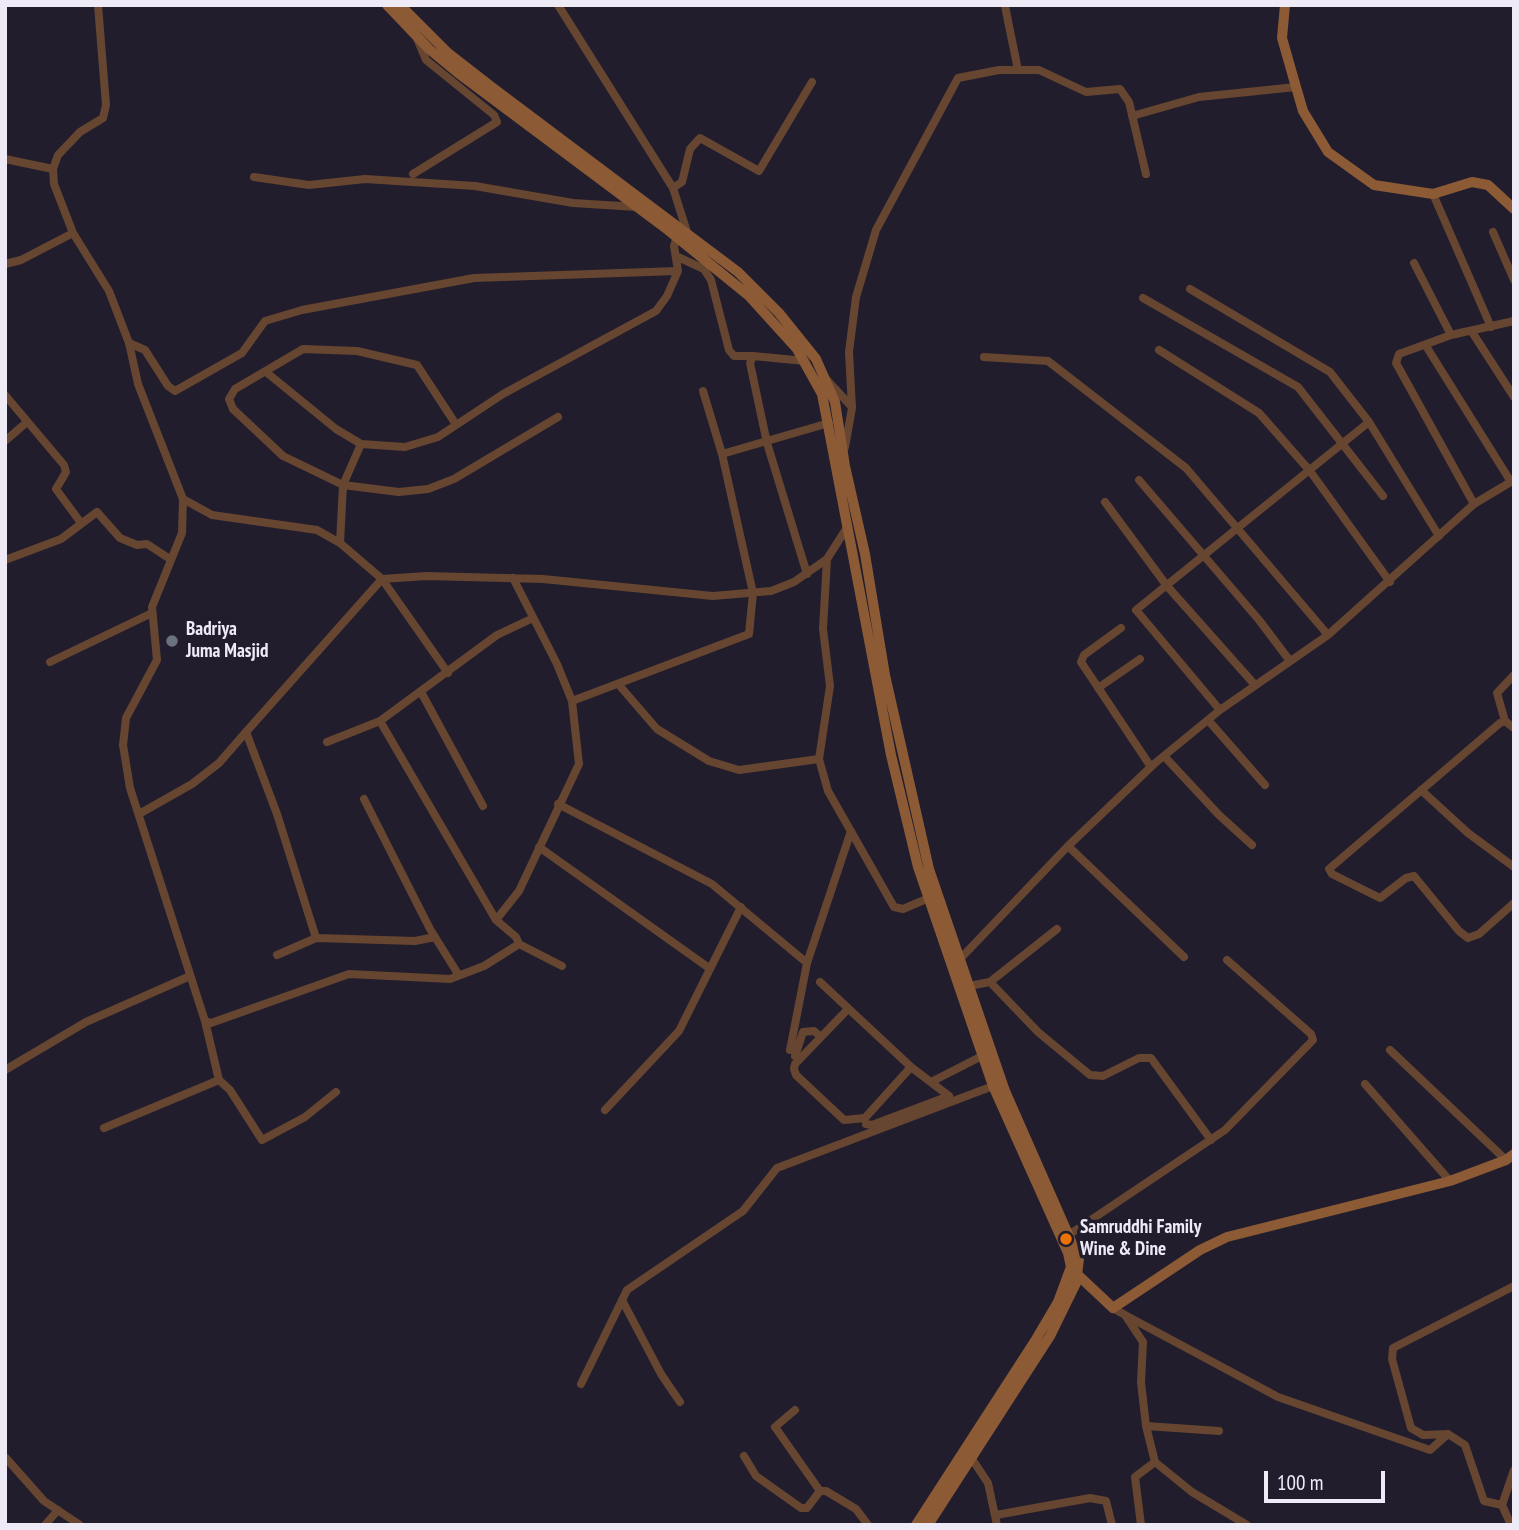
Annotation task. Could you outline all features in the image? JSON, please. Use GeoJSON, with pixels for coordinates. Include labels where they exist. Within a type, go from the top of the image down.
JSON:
{"type":"FeatureCollection","features":[{"type":"Feature","properties":{"kind":"main road"},"geometry":{"type":"LineString","coordinates":[[387,5],[416,36],[478,89],[637,207],[657,216]]}},
{"type":"Feature","properties":{"kind":"main road"},"geometry":{"type":"LineString","coordinates":[[400,5],[448,52],[493,89],[758,291],[802,341],[826,379],[835,402],[843,453],[844,487]]}},
{"type":"Feature","properties":{"kind":"main road"},"geometry":{"type":"LineString","coordinates":[[1284,5],[1282,38],[1303,111],[1328,152],[1374,185],[1433,194],[1472,182],[1488,185],[1514,208]]}},
{"type":"Feature","properties":{"kind":"main road"},"geometry":{"type":"LineString","coordinates":[[682,234],[748,295],[805,360],[822,394],[853,525],[911,799],[940,916],[977,1024],[1065,1237]]}},
{"type":"Feature","properties":{"kind":"main road"},"geometry":{"type":"LineString","coordinates":[[853,525],[891,755],[929,898],[960,959],[969,986],[982,1056],[993,1086],[1065,1237],[1079,1259],[1050,1336],[928,1525]]}},
{"type":"Feature","properties":{"kind":"main road"},"geometry":{"type":"LineString","coordinates":[[1074,1275],[1113,1308],[1200,1250],[1227,1237],[1450,1181],[1510,1157]]}},
{"type":"Feature","properties":{"kind":"main road"},"geometry":{"type":"LineString","coordinates":[[916,1525],[1035,1341],[1074,1275]]}},
{"type":"Feature","properties":{"kind":"street"},"geometry":{"type":"LineString","coordinates":[[98,5],[106,105],[103,118],[80,132],[58,155],[53,169],[54,184],[73,233],[109,291],[129,343],[138,384],[183,499],[182,533],[170,559],[152,613],[157,660],[126,718],[122,745],[139,814],[205,1021],[219,1080],[230,1090],[262,1140],[304,1117],[335,1092]]}},
{"type":"Feature","properties":{"kind":"street"},"geometry":{"type":"LineString","coordinates":[[266,372],[336,429],[361,443],[405,447],[438,437],[455,423],[656,311],[667,296],[678,271],[678,257],[674,246],[682,234],[673,188],[558,5]]}},
{"type":"Feature","properties":{"kind":"street"},"geometry":{"type":"LineString","coordinates":[[1005,6],[1018,70]]}},
{"type":"Feature","properties":{"kind":"street"},"geometry":{"type":"LineString","coordinates":[[413,174],[497,122],[494,116],[426,60],[416,36]]}},
{"type":"Feature","properties":{"kind":"street"},"geometry":{"type":"LineString","coordinates":[[843,453],[852,408],[848,366],[856,297],[876,230],[948,98],[954,82],[967,75],[1018,70],[1040,71],[1086,92],[1120,89],[1126,95],[1146,174]]}},
{"type":"Feature","properties":{"kind":"street"},"geometry":{"type":"LineString","coordinates":[[673,188],[682,182],[691,149],[700,138],[709,140],[759,171],[813,82]]}},
{"type":"Feature","properties":{"kind":"street"},"geometry":{"type":"LineString","coordinates":[[1132,116],[1199,97],[1296,87]]}},
{"type":"Feature","properties":{"kind":"street"},"geometry":{"type":"LineString","coordinates":[[5,159],[53,169]]}},
{"type":"Feature","properties":{"kind":"street"},"geometry":{"type":"LineString","coordinates":[[254,177],[309,185],[365,179],[475,186],[573,203],[637,207]]}},
{"type":"Feature","properties":{"kind":"street"},"geometry":{"type":"LineString","coordinates":[[1433,194],[1491,327]]}},
{"type":"Feature","properties":{"kind":"street"},"geometry":{"type":"LineString","coordinates":[[1500,195],[1514,195]]}},
{"type":"Feature","properties":{"kind":"street"},"geometry":{"type":"LineString","coordinates":[[1493,232],[1514,281]]}},
{"type":"Feature","properties":{"kind":"street"},"geometry":{"type":"LineString","coordinates":[[5,264],[22,260],[73,233]]}},
{"type":"Feature","properties":{"kind":"street"},"geometry":{"type":"LineString","coordinates":[[678,257],[704,269],[712,280],[729,350],[734,356],[805,360]]}},
{"type":"Feature","properties":{"kind":"street"},"geometry":{"type":"LineString","coordinates":[[1414,263],[1451,335]]}},
{"type":"Feature","properties":{"kind":"street"},"geometry":{"type":"LineString","coordinates":[[129,343],[145,350],[167,386],[175,391],[242,353],[265,321],[302,310],[474,278],[678,271]]}},
{"type":"Feature","properties":{"kind":"street"},"geometry":{"type":"LineString","coordinates":[[1190,289],[1330,372],[1369,422],[1439,536]]}},
{"type":"Feature","properties":{"kind":"street"},"geometry":{"type":"LineString","coordinates":[[1143,298],[1298,387],[1383,496]]}},
{"type":"Feature","properties":{"kind":"street"},"geometry":{"type":"LineString","coordinates":[[1474,504],[1396,363],[1399,354],[1451,335],[1514,321]]}},
{"type":"Feature","properties":{"kind":"street"},"geometry":{"type":"LineString","coordinates":[[1472,331],[1514,397]]}},
{"type":"Feature","properties":{"kind":"street"},"geometry":{"type":"LineString","coordinates":[[960,959],[1068,846],[1151,766],[1220,710],[1328,635],[1474,504],[1512,481],[1426,346]]}},
{"type":"Feature","properties":{"kind":"street"},"geometry":{"type":"LineString","coordinates":[[455,423],[417,365],[357,351],[303,349],[235,389],[229,400],[233,409],[283,456],[343,485],[399,492],[428,489],[454,479],[558,417]]}},
{"type":"Feature","properties":{"kind":"street"},"geometry":{"type":"LineString","coordinates":[[1159,350],[1259,413],[1310,471],[1390,582]]}},
{"type":"Feature","properties":{"kind":"street"},"geometry":{"type":"LineString","coordinates":[[753,356],[750,363],[751,381],[766,443],[807,574]]}},
{"type":"Feature","properties":{"kind":"street"},"geometry":{"type":"LineString","coordinates":[[984,357],[1048,361],[1186,468],[1328,635]]}},
{"type":"Feature","properties":{"kind":"street"},"geometry":{"type":"LineString","coordinates":[[826,379],[852,408]]}},
{"type":"Feature","properties":{"kind":"street"},"geometry":{"type":"LineString","coordinates":[[572,701],[749,634],[753,593],[722,454],[703,391]]}},
{"type":"Feature","properties":{"kind":"street"},"geometry":{"type":"LineString","coordinates":[[5,395],[64,465],[66,472],[56,489],[81,523]]}},
{"type":"Feature","properties":{"kind":"street"},"geometry":{"type":"LineString","coordinates":[[5,441],[27,422]]}},
{"type":"Feature","properties":{"kind":"street"},"geometry":{"type":"LineString","coordinates":[[1220,710],[1136,610],[1369,422]]}},
{"type":"Feature","properties":{"kind":"street"},"geometry":{"type":"LineString","coordinates":[[722,454],[829,423]]}},
{"type":"Feature","properties":{"kind":"street"},"geometry":{"type":"LineString","coordinates":[[340,543],[343,485],[361,443]]}},
{"type":"Feature","properties":{"kind":"street"},"geometry":{"type":"LineString","coordinates":[[1139,480],[1290,661]]}},
{"type":"Feature","properties":{"kind":"street"},"geometry":{"type":"LineString","coordinates":[[183,499],[212,515],[317,530],[340,543],[382,579],[448,673]]}},
{"type":"Feature","properties":{"kind":"street"},"geometry":{"type":"LineString","coordinates":[[1105,502],[1167,586],[1255,685]]}},
{"type":"Feature","properties":{"kind":"street"},"geometry":{"type":"LineString","coordinates":[[5,560],[61,540],[92,514],[101,514],[120,538],[137,545],[147,544],[170,559]]}},
{"type":"Feature","properties":{"kind":"street"},"geometry":{"type":"LineString","coordinates":[[139,814],[192,784],[219,764],[382,579],[513,578],[713,597],[771,591],[807,574],[827,559],[853,525]]}},
{"type":"Feature","properties":{"kind":"street"},"geometry":{"type":"LineString","coordinates":[[827,559],[823,629],[830,686],[819,759],[828,791],[894,907],[903,909],[929,898]]}},
{"type":"Feature","properties":{"kind":"street"},"geometry":{"type":"LineString","coordinates":[[496,920],[519,891],[579,764],[572,701],[557,664],[531,619],[513,578]]}},
{"type":"Feature","properties":{"kind":"street"},"geometry":{"type":"LineString","coordinates":[[50,662],[152,613]]}},
{"type":"Feature","properties":{"kind":"street"},"geometry":{"type":"LineString","coordinates":[[327,741],[380,721],[497,635],[531,619]]}},
{"type":"Feature","properties":{"kind":"street"},"geometry":{"type":"LineString","coordinates":[[1121,628],[1081,659],[1151,766]]}},
{"type":"Feature","properties":{"kind":"street"},"geometry":{"type":"LineString","coordinates":[[1098,688],[1140,659]]}},
{"type":"Feature","properties":{"kind":"street"},"geometry":{"type":"LineString","coordinates":[[1514,676],[1497,693],[1505,720],[1514,728]]}},
{"type":"Feature","properties":{"kind":"street"},"geometry":{"type":"LineString","coordinates":[[620,685],[657,729],[709,761],[739,770],[819,759]]}},
{"type":"Feature","properties":{"kind":"street"},"geometry":{"type":"LineString","coordinates":[[421,692],[483,806]]}},
{"type":"Feature","properties":{"kind":"street"},"geometry":{"type":"LineString","coordinates":[[1208,720],[1265,785]]}},
{"type":"Feature","properties":{"kind":"street"},"geometry":{"type":"LineString","coordinates":[[1505,720],[1329,869],[1332,874],[1380,898],[1406,878],[1414,876],[1459,932],[1468,938],[1479,934],[1514,903]]}},
{"type":"Feature","properties":{"kind":"street"},"geometry":{"type":"LineString","coordinates":[[380,721],[496,920],[516,937],[519,944],[562,966]]}},
{"type":"Feature","properties":{"kind":"street"},"geometry":{"type":"LineString","coordinates":[[246,732],[278,814],[316,938]]}},
{"type":"Feature","properties":{"kind":"street"},"geometry":{"type":"LineString","coordinates":[[1164,756],[1252,845]]}},
{"type":"Feature","properties":{"kind":"street"},"geometry":{"type":"LineString","coordinates":[[1421,790],[1468,833],[1514,867]]}},
{"type":"Feature","properties":{"kind":"street"},"geometry":{"type":"LineString","coordinates":[[364,799],[435,937],[458,974]]}},
{"type":"Feature","properties":{"kind":"street"},"geometry":{"type":"LineString","coordinates":[[558,804],[712,884],[807,962]]}},
{"type":"Feature","properties":{"kind":"street"},"geometry":{"type":"LineString","coordinates":[[821,1037],[814,1031],[803,1032],[792,1053],[807,962],[851,831]]}},
{"type":"Feature","properties":{"kind":"street"},"geometry":{"type":"LineString","coordinates":[[1068,846],[1184,957]]}},
{"type":"Feature","properties":{"kind":"street"},"geometry":{"type":"LineString","coordinates":[[539,847],[709,968]]}},
{"type":"Feature","properties":{"kind":"street"},"geometry":{"type":"LineString","coordinates":[[605,1110],[678,1031],[741,907]]}},
{"type":"Feature","properties":{"kind":"street"},"geometry":{"type":"LineString","coordinates":[[969,986],[990,982],[1057,929]]}},
{"type":"Feature","properties":{"kind":"street"},"geometry":{"type":"LineString","coordinates":[[277,955],[316,938],[415,941],[435,937]]}},
{"type":"Feature","properties":{"kind":"street"},"geometry":{"type":"LineString","coordinates":[[205,1021],[211,1023],[349,974],[450,979],[484,966],[519,944]]}},
{"type":"Feature","properties":{"kind":"street"},"geometry":{"type":"LineString","coordinates":[[1065,1237],[1225,1130],[1313,1040],[1311,1034],[1227,960]]}},
{"type":"Feature","properties":{"kind":"street"},"geometry":{"type":"LineString","coordinates":[[5,1070],[86,1022],[190,976]]}},
{"type":"Feature","properties":{"kind":"street"},"geometry":{"type":"LineString","coordinates":[[820,982],[911,1067],[949,1096],[872,1125],[866,1124]]}},
{"type":"Feature","properties":{"kind":"street"},"geometry":{"type":"LineString","coordinates":[[990,982],[1038,1032],[1090,1075],[1103,1076],[1139,1058],[1150,1058],[1211,1140]]}},
{"type":"Feature","properties":{"kind":"street"},"geometry":{"type":"LineString","coordinates":[[848,1009],[794,1069],[796,1075],[848,1121],[865,1118],[911,1067]]}},
{"type":"Feature","properties":{"kind":"street"},"geometry":{"type":"LineString","coordinates":[[1390,1050],[1510,1157]]}},
{"type":"Feature","properties":{"kind":"street"},"geometry":{"type":"LineString","coordinates":[[931,1082],[982,1056]]}},
{"type":"Feature","properties":{"kind":"street"},"geometry":{"type":"LineString","coordinates":[[104,1128],[219,1080]]}},
{"type":"Feature","properties":{"kind":"street"},"geometry":{"type":"LineString","coordinates":[[1366,1084],[1450,1181]]}},
{"type":"Feature","properties":{"kind":"street"},"geometry":{"type":"LineString","coordinates":[[581,1384],[627,1290],[743,1210],[777,1168],[993,1086]]}},
{"type":"Feature","properties":{"kind":"street"},"geometry":{"type":"LineString","coordinates":[[1502,1505],[1484,1501],[1466,1447],[1448,1434],[1423,1435],[1411,1428],[1392,1359],[1394,1348],[1514,1286]]}},
{"type":"Feature","properties":{"kind":"street"},"geometry":{"type":"LineString","coordinates":[[622,1300],[661,1374],[680,1402]]}},
{"type":"Feature","properties":{"kind":"street"},"geometry":{"type":"LineString","coordinates":[[1113,1308],[1278,1397],[1430,1450],[1448,1434]]}},
{"type":"Feature","properties":{"kind":"street"},"geometry":{"type":"LineString","coordinates":[[1125,1315],[1143,1342],[1141,1382],[1146,1426],[1155,1462],[1192,1492],[1247,1525]]}},
{"type":"Feature","properties":{"kind":"street"},"geometry":{"type":"LineString","coordinates":[[795,1409],[776,1424],[776,1430],[820,1491],[856,1509],[868,1525]]}},
{"type":"Feature","properties":{"kind":"street"},"geometry":{"type":"LineString","coordinates":[[1146,1426],[1219,1431]]}},
{"type":"Feature","properties":{"kind":"street"},"geometry":{"type":"LineString","coordinates":[[744,1456],[756,1476],[801,1508],[807,1507],[820,1491]]}},
{"type":"Feature","properties":{"kind":"street"},"geometry":{"type":"LineString","coordinates":[[5,1457],[31,1489],[80,1525]]}},
{"type":"Feature","properties":{"kind":"street"},"geometry":{"type":"LineString","coordinates":[[972,1459],[988,1483],[998,1525]]}},
{"type":"Feature","properties":{"kind":"street"},"geometry":{"type":"LineString","coordinates":[[1141,1525],[1135,1477],[1155,1462]]}},
{"type":"Feature","properties":{"kind":"street"},"geometry":{"type":"LineString","coordinates":[[1511,1525],[1502,1505],[1514,1470]]}},
{"type":"Feature","properties":{"kind":"street"},"geometry":{"type":"LineString","coordinates":[[996,1515],[1090,1498],[1106,1501],[1112,1525]]}},
{"type":"Feature","properties":{"kind":"street"},"geometry":{"type":"LineString","coordinates":[[45,1525],[58,1510]]}},
{"type":"Feature","properties":{"kind":"place","name":"Badriya Juma Masjid"},"geometry":{"type":"Point","coordinates":[172,641]}},
{"type":"Feature","properties":{"kind":"place","name":"Samruddhi Family Wine & Dine"},"geometry":{"type":"Point","coordinates":[1066,1239]}}]}
